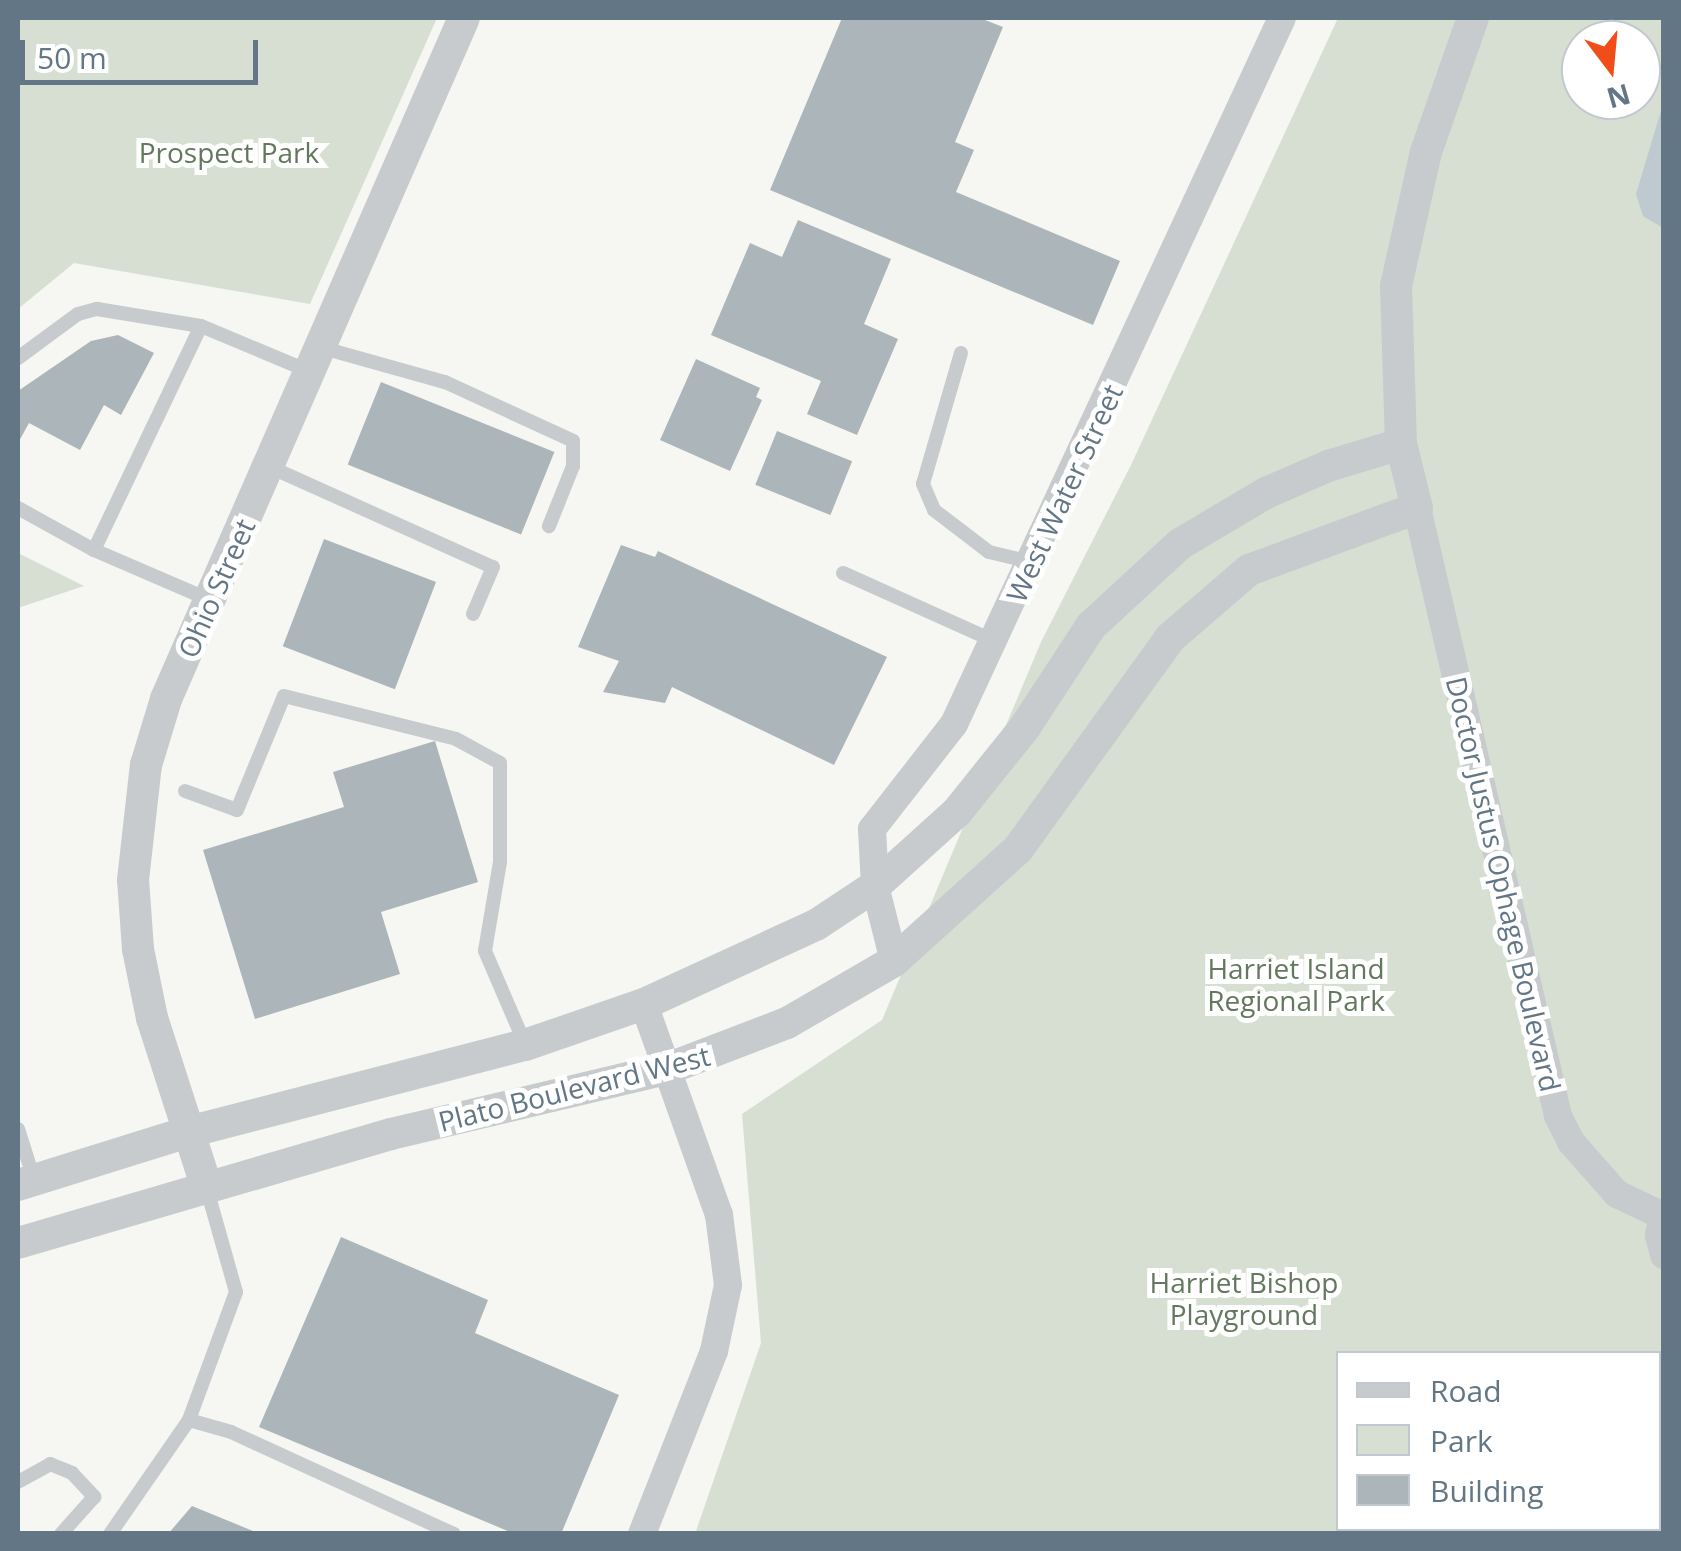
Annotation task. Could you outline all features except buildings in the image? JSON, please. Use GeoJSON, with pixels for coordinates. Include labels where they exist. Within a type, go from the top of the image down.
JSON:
{"type":"FeatureCollection","features":[{"type":"Feature","properties":{"kind":"street","name":"Ohio Street"},"geometry":{"type":"LineString","coordinates":[[206,1185],[152,1018],[138,950],[133,880],[146,766],[166,699],[464,18]]}},
{"type":"Feature","properties":{"kind":"street","name":"West Water Street"},"geometry":{"type":"LineString","coordinates":[[894,961],[876,886],[872,829],[954,724],[1282,18]]}},
{"type":"Feature","properties":{"kind":"street"},"geometry":{"type":"LineString","coordinates":[[1417,508],[1401,444],[1396,286],[1426,152],[1474,18]]}},
{"type":"Feature","properties":{"kind":"street","name":"Plato Boulevard West"},"geometry":{"type":"LineString","coordinates":[[26,1182],[188,1132],[526,1045],[644,1004],[761,954],[876,886],[957,812],[1025,727],[1091,626],[1180,544],[1266,493],[1328,466],[1401,444]]}},
{"type":"Feature","properties":{"kind":"street","name":"Plato Boulevard West"},"geometry":{"type":"LineString","coordinates":[[18,1243],[391,1134],[667,1069],[787,1024],[894,961],[1018,849],[1170,638],[1249,570],[1417,508]]}},
{"type":"Feature","properties":{"kind":"street","name":"Doctor Justus Ophage Boulevard"},"geometry":{"type":"LineString","coordinates":[[1417,508],[1558,1116],[1570,1142],[1617,1194],[1662,1214],[1659,1235],[1664,1255]]}},
{"type":"Feature","properties":{"kind":"street"},"geometry":{"type":"LineString","coordinates":[[642,1534],[714,1351],[728,1285],[719,1215],[644,1004]]}},
{"type":"Feature","properties":{"kind":"lane"},"geometry":{"type":"LineString","coordinates":[[18,358],[78,314],[97,310],[201,326],[317,360],[445,382],[573,442],[573,466],[549,526]]}},
{"type":"Feature","properties":{"kind":"lane"},"geometry":{"type":"LineString","coordinates":[[94,550],[201,326]]}},
{"type":"Feature","properties":{"kind":"lane"},"geometry":{"type":"LineString","coordinates":[[961,353],[922,484],[934,510],[989,552],[1032,562]]}},
{"type":"Feature","properties":{"kind":"lane"},"geometry":{"type":"LineString","coordinates":[[270,467],[493,566],[473,614]]}},
{"type":"Feature","properties":{"kind":"lane"},"geometry":{"type":"LineString","coordinates":[[18,508],[94,550],[211,600]]}},
{"type":"Feature","properties":{"kind":"lane"},"geometry":{"type":"LineString","coordinates":[[843,574],[994,642]]}},
{"type":"Feature","properties":{"kind":"lane"},"geometry":{"type":"LineString","coordinates":[[185,791],[237,810],[284,696],[456,739],[500,762],[500,862],[485,950],[526,1045]]}},
{"type":"Feature","properties":{"kind":"lane"},"geometry":{"type":"LineString","coordinates":[[18,1129],[26,1182]]}},
{"type":"Feature","properties":{"kind":"lane"},"geometry":{"type":"LineString","coordinates":[[110,1534],[189,1420],[236,1292],[206,1185]]}},
{"type":"Feature","properties":{"kind":"lane"},"geometry":{"type":"LineString","coordinates":[[189,1420],[231,1432],[454,1534]]}},
{"type":"Feature","properties":{"kind":"lane"},"geometry":{"type":"LineString","coordinates":[[18,1482],[50,1464],[72,1473],[94,1497],[61,1534]]}},
{"type":"Feature","properties":{"kind":"green space","name":"Prospect Park"},"geometry":{"type":"Polygon","coordinates":[[[18,18],[437,18],[310,304],[74,263],[18,309],[18,18]]]}},
{"type":"Feature","properties":{"kind":"green space","name":"Harriet Island Regional Park"},"geometry":{"type":"Polygon","coordinates":[[[1338,18],[1663,18],[1663,1533],[695,1534],[761,1343],[742,1114],[882,1020],[1041,642],[1131,465],[1338,18]]]}},
{"type":"Feature","properties":{"kind":"green space"},"geometry":{"type":"Polygon","coordinates":[[[18,553],[84,586],[18,608],[18,553]]]}},
{"type":"Feature","properties":{"kind":"shaded area"},"geometry":{"type":"Polygon","coordinates":[[[1663,104],[1663,228],[1643,216],[1636,194],[1663,104]]]}},
{"type":"Feature","properties":{"kind":"park label","name":"Harriet Bishop Playground"},"geometry":{"type":"Point","coordinates":[1244,1298]}}]}
